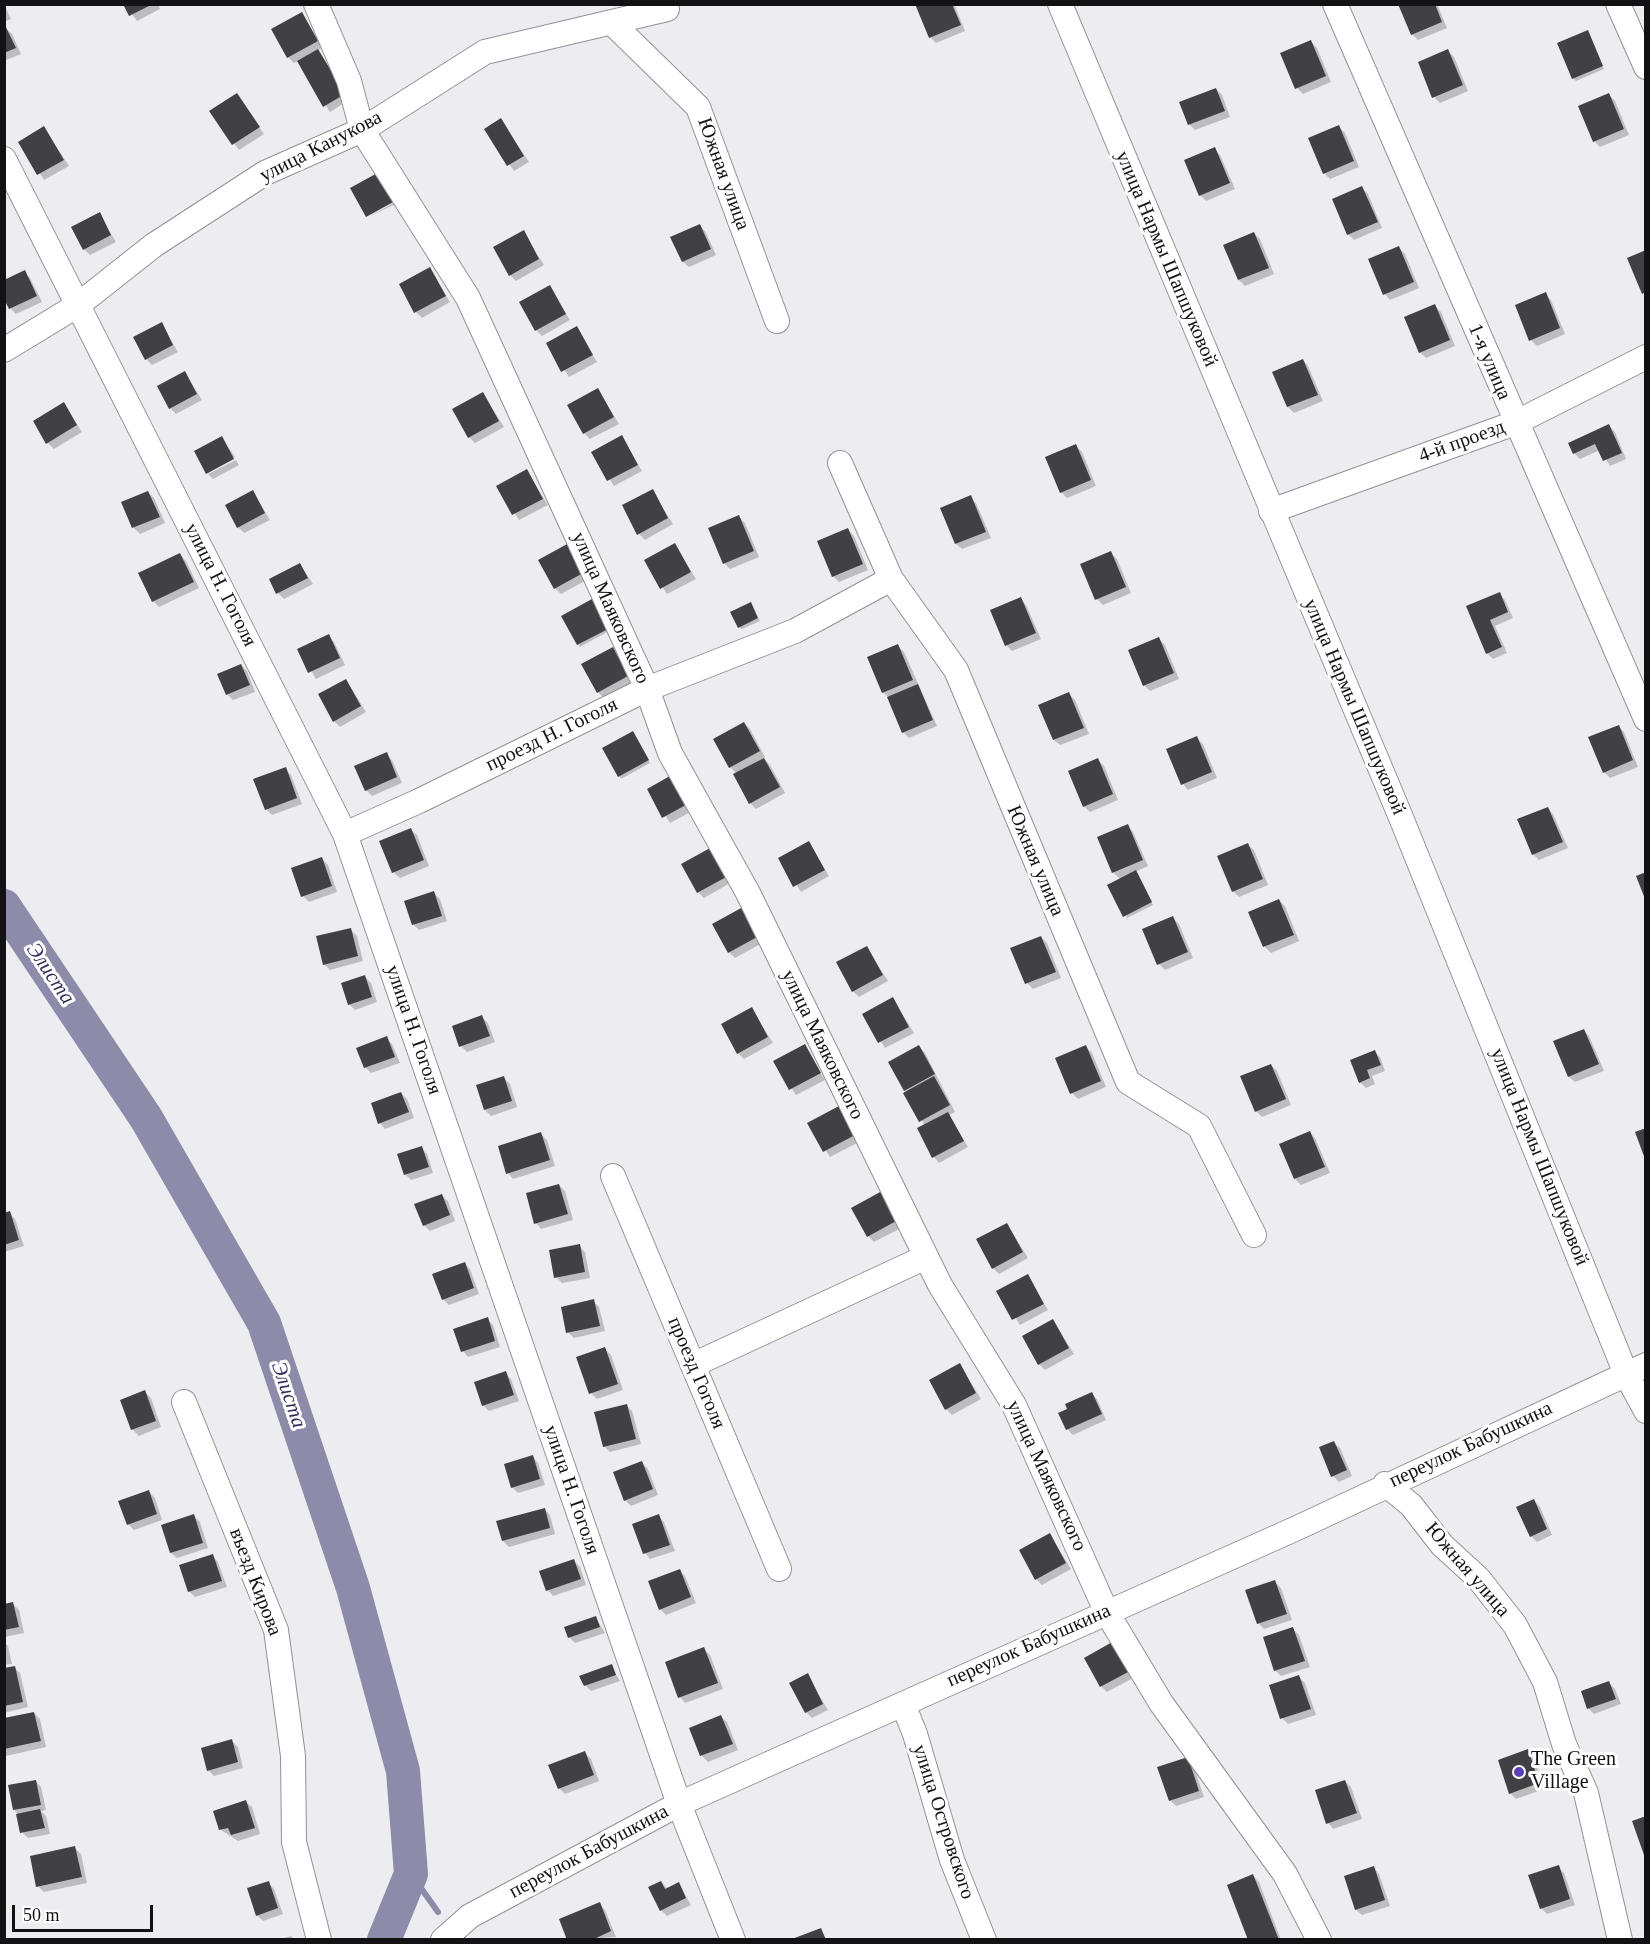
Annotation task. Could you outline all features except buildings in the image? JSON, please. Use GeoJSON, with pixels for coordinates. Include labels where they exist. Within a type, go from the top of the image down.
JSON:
{"type":"FeatureCollection","features":[{"type":"Feature","properties":{"kind":"street","name":"улица Маяковского"},"geometry":{"type":"LineString","coordinates":[[316,4],[349,81],[362,130],[468,298],[647,689],[670,753],[748,893],[940,1286],[1014,1405],[1106,1611],[1161,1703],[1285,1874],[1319,1940]]}},
{"type":"Feature","properties":{"kind":"street","name":"улица Нармы Шапшуковой"},"geometry":{"type":"LineString","coordinates":[[1060,4],[1271,511],[1636,1370],[1646,1411]]}},
{"type":"Feature","properties":{"kind":"street","name":"1-я улица"},"geometry":{"type":"LineString","coordinates":[[1335,4],[1515,423],[1646,719]]}},
{"type":"Feature","properties":{"kind":"street"},"geometry":{"type":"LineString","coordinates":[[1618,4],[1646,67]]}},
{"type":"Feature","properties":{"kind":"street","name":"улица Канукова"},"geometry":{"type":"LineString","coordinates":[[4,350],[78,305],[154,245],[266,173],[362,130],[485,52],[667,9]]}},
{"type":"Feature","properties":{"kind":"street","name":"Южная улица"},"geometry":{"type":"LineString","coordinates":[[611,22],[698,106],[777,321]]}},
{"type":"Feature","properties":{"kind":"street","name":"улица Н. Гоголя"},"geometry":{"type":"LineString","coordinates":[[4,159],[345,834],[679,1804],[733,1940]]}},
{"type":"Feature","properties":{"kind":"street","name":"4-й проезд"},"geometry":{"type":"LineString","coordinates":[[1271,511],[1515,423],[1646,357]]}},
{"type":"Feature","properties":{"kind":"street","name":"Южная улица"},"geometry":{"type":"LineString","coordinates":[[840,463],[891,579],[956,670],[1128,1082],[1199,1126],[1254,1235]]}},
{"type":"Feature","properties":{"kind":"street","name":"проезд Н. Гоголя"},"geometry":{"type":"LineString","coordinates":[[345,834],[419,801],[647,689],[795,631],[891,579]]}},
{"type":"Feature","properties":{"kind":"street","name":"проезд Гоголя"},"geometry":{"type":"LineString","coordinates":[[613,1176],[779,1569]]}},
{"type":"Feature","properties":{"kind":"street"},"geometry":{"type":"LineString","coordinates":[[693,1365],[926,1257]]}},
{"type":"Feature","properties":{"kind":"street","name":"переулок Бабушкина"},"geometry":{"type":"LineString","coordinates":[[443,1940],[470,1916],[679,1804],[1106,1611],[1297,1528],[1385,1484],[1636,1370]]}},
{"type":"Feature","properties":{"kind":"street","name":"въезд Кирова"},"geometry":{"type":"LineString","coordinates":[[184,1402],[276,1630],[293,1756],[294,1842],[319,1940]]}},
{"type":"Feature","properties":{"kind":"street","name":"Южная улица"},"geometry":{"type":"LineString","coordinates":[[1385,1484],[1411,1505],[1442,1545],[1478,1578],[1515,1625],[1545,1682],[1564,1744],[1586,1793],[1620,1940]]}},
{"type":"Feature","properties":{"kind":"street","name":"улица Островского"},"geometry":{"type":"LineString","coordinates":[[903,1704],[915,1734],[952,1860],[984,1940]]}},
{"type":"Feature","properties":{"kind":"waterway","name":"Элиста"},"geometry":{"type":"LineString","coordinates":[[4,906],[146,1118],[264,1323],[353,1588],[403,1771],[411,1874],[384,1940]]}},
{"type":"Feature","properties":{"kind":"waterway"},"geometry":{"type":"LineString","coordinates":[[411,1874],[438,1912]]}},
{"type":"Feature","properties":{"kind":"place","name":"The Green Village"},"geometry":{"type":"Point","coordinates":[1519,1772]}}]}
